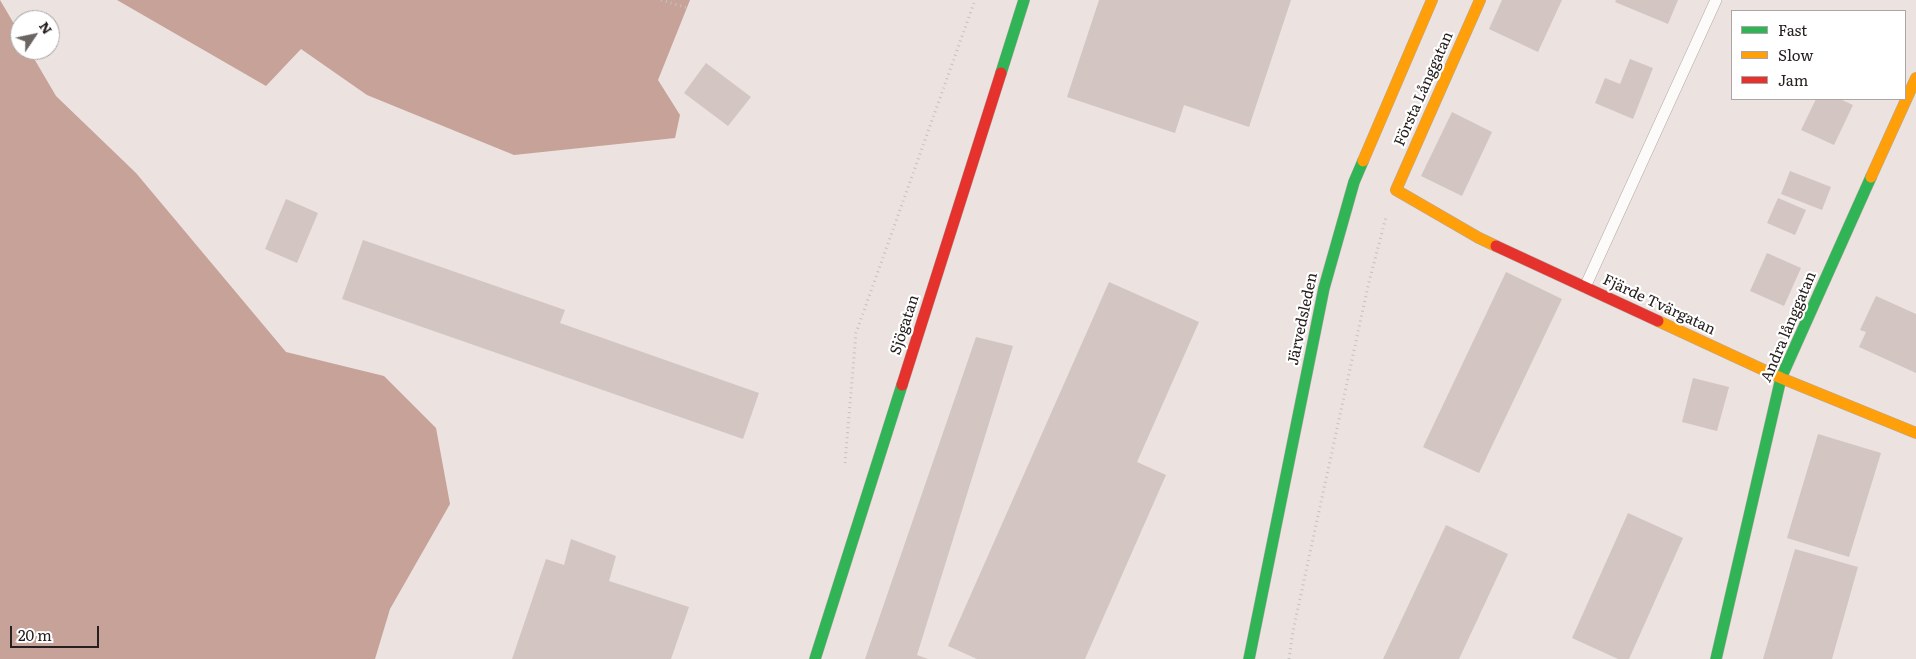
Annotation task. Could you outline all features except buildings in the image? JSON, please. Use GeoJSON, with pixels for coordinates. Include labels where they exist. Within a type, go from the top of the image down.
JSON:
{"type":"FeatureCollection","features":[{"type":"Feature","properties":{"kind":"street","name":"Sjögatan"},"geometry":{"type":"LineString","coordinates":[[814,659],[1024,0]]}},
{"type":"Feature","properties":{"kind":"street","name":"Järvedsleden"},"geometry":{"type":"LineString","coordinates":[[1249,659],[1324,288],[1354,182],[1432,0]]}},
{"type":"Feature","properties":{"kind":"street","name":"Första Långgatan"},"geometry":{"type":"LineString","coordinates":[[1396,190],[1480,0]]}},
{"type":"Feature","properties":{"kind":"street","name":"Andra långgatan"},"geometry":{"type":"LineString","coordinates":[[1716,659],[1781,378],[1916,78]]}},
{"type":"Feature","properties":{"kind":"street","name":"Fjärde Tvärgatan"},"geometry":{"type":"LineString","coordinates":[[1396,190],[1479,238],[1781,378],[1916,433]]}},
{"type":"Feature","properties":{"kind":"lane"},"geometry":{"type":"LineString","coordinates":[[1585,287],[1716,0]]}},
{"type":"Feature","properties":{"kind":"path"},"geometry":{"type":"LineString","coordinates":[[661,0],[688,8]]}},
{"type":"Feature","properties":{"kind":"path"},"geometry":{"type":"LineString","coordinates":[[844,471],[856,334],[975,0]]}},
{"type":"Feature","properties":{"kind":"path"},"geometry":{"type":"LineString","coordinates":[[1289,659],[1293,631],[1368,286],[1382,229],[1396,190]]}},
{"type":"Feature","properties":{"kind":"shaded area"},"geometry":{"type":"Polygon","coordinates":[[[0,0],[10,17],[10,60],[35,60],[56,96],[136,173],[286,352],[384,376],[436,428],[450,504],[390,609],[375,659],[0,659],[0,0]]]}},
{"type":"Feature","properties":{"kind":"shaded area"},"geometry":{"type":"Polygon","coordinates":[[[117,0],[690,0],[658,80],[680,115],[675,138],[514,155],[367,95],[301,49],[266,86],[117,0]]]}},
{"type":"Feature","properties":{"kind":"traffic: fast"},"geometry":{"type":"LineString","coordinates":[[1001,73],[1024,0]]}},
{"type":"Feature","properties":{"kind":"traffic: fast"},"geometry":{"type":"LineString","coordinates":[[1249,659],[1324,288],[1354,182],[1363,161]]}},
{"type":"Feature","properties":{"kind":"traffic: fast"},"geometry":{"type":"LineString","coordinates":[[1716,659],[1781,378],[1871,177]]}},
{"type":"Feature","properties":{"kind":"traffic: fast"},"geometry":{"type":"LineString","coordinates":[[815,659],[902,385]]}},
{"type":"Feature","properties":{"kind":"traffic: slow"},"geometry":{"type":"LineString","coordinates":[[1363,161],[1432,0]]}},
{"type":"Feature","properties":{"kind":"traffic: slow"},"geometry":{"type":"LineString","coordinates":[[1480,0],[1396,190],[1496,246]]}},
{"type":"Feature","properties":{"kind":"traffic: slow"},"geometry":{"type":"LineString","coordinates":[[1871,177],[1916,78]]}},
{"type":"Feature","properties":{"kind":"traffic: slow"},"geometry":{"type":"LineString","coordinates":[[1658,321],[1781,378],[1916,433]]}},
{"type":"Feature","properties":{"kind":"traffic: jam"},"geometry":{"type":"LineString","coordinates":[[902,385],[1001,73]]}},
{"type":"Feature","properties":{"kind":"traffic: jam"},"geometry":{"type":"LineString","coordinates":[[1496,246],[1658,321]]}}]}
